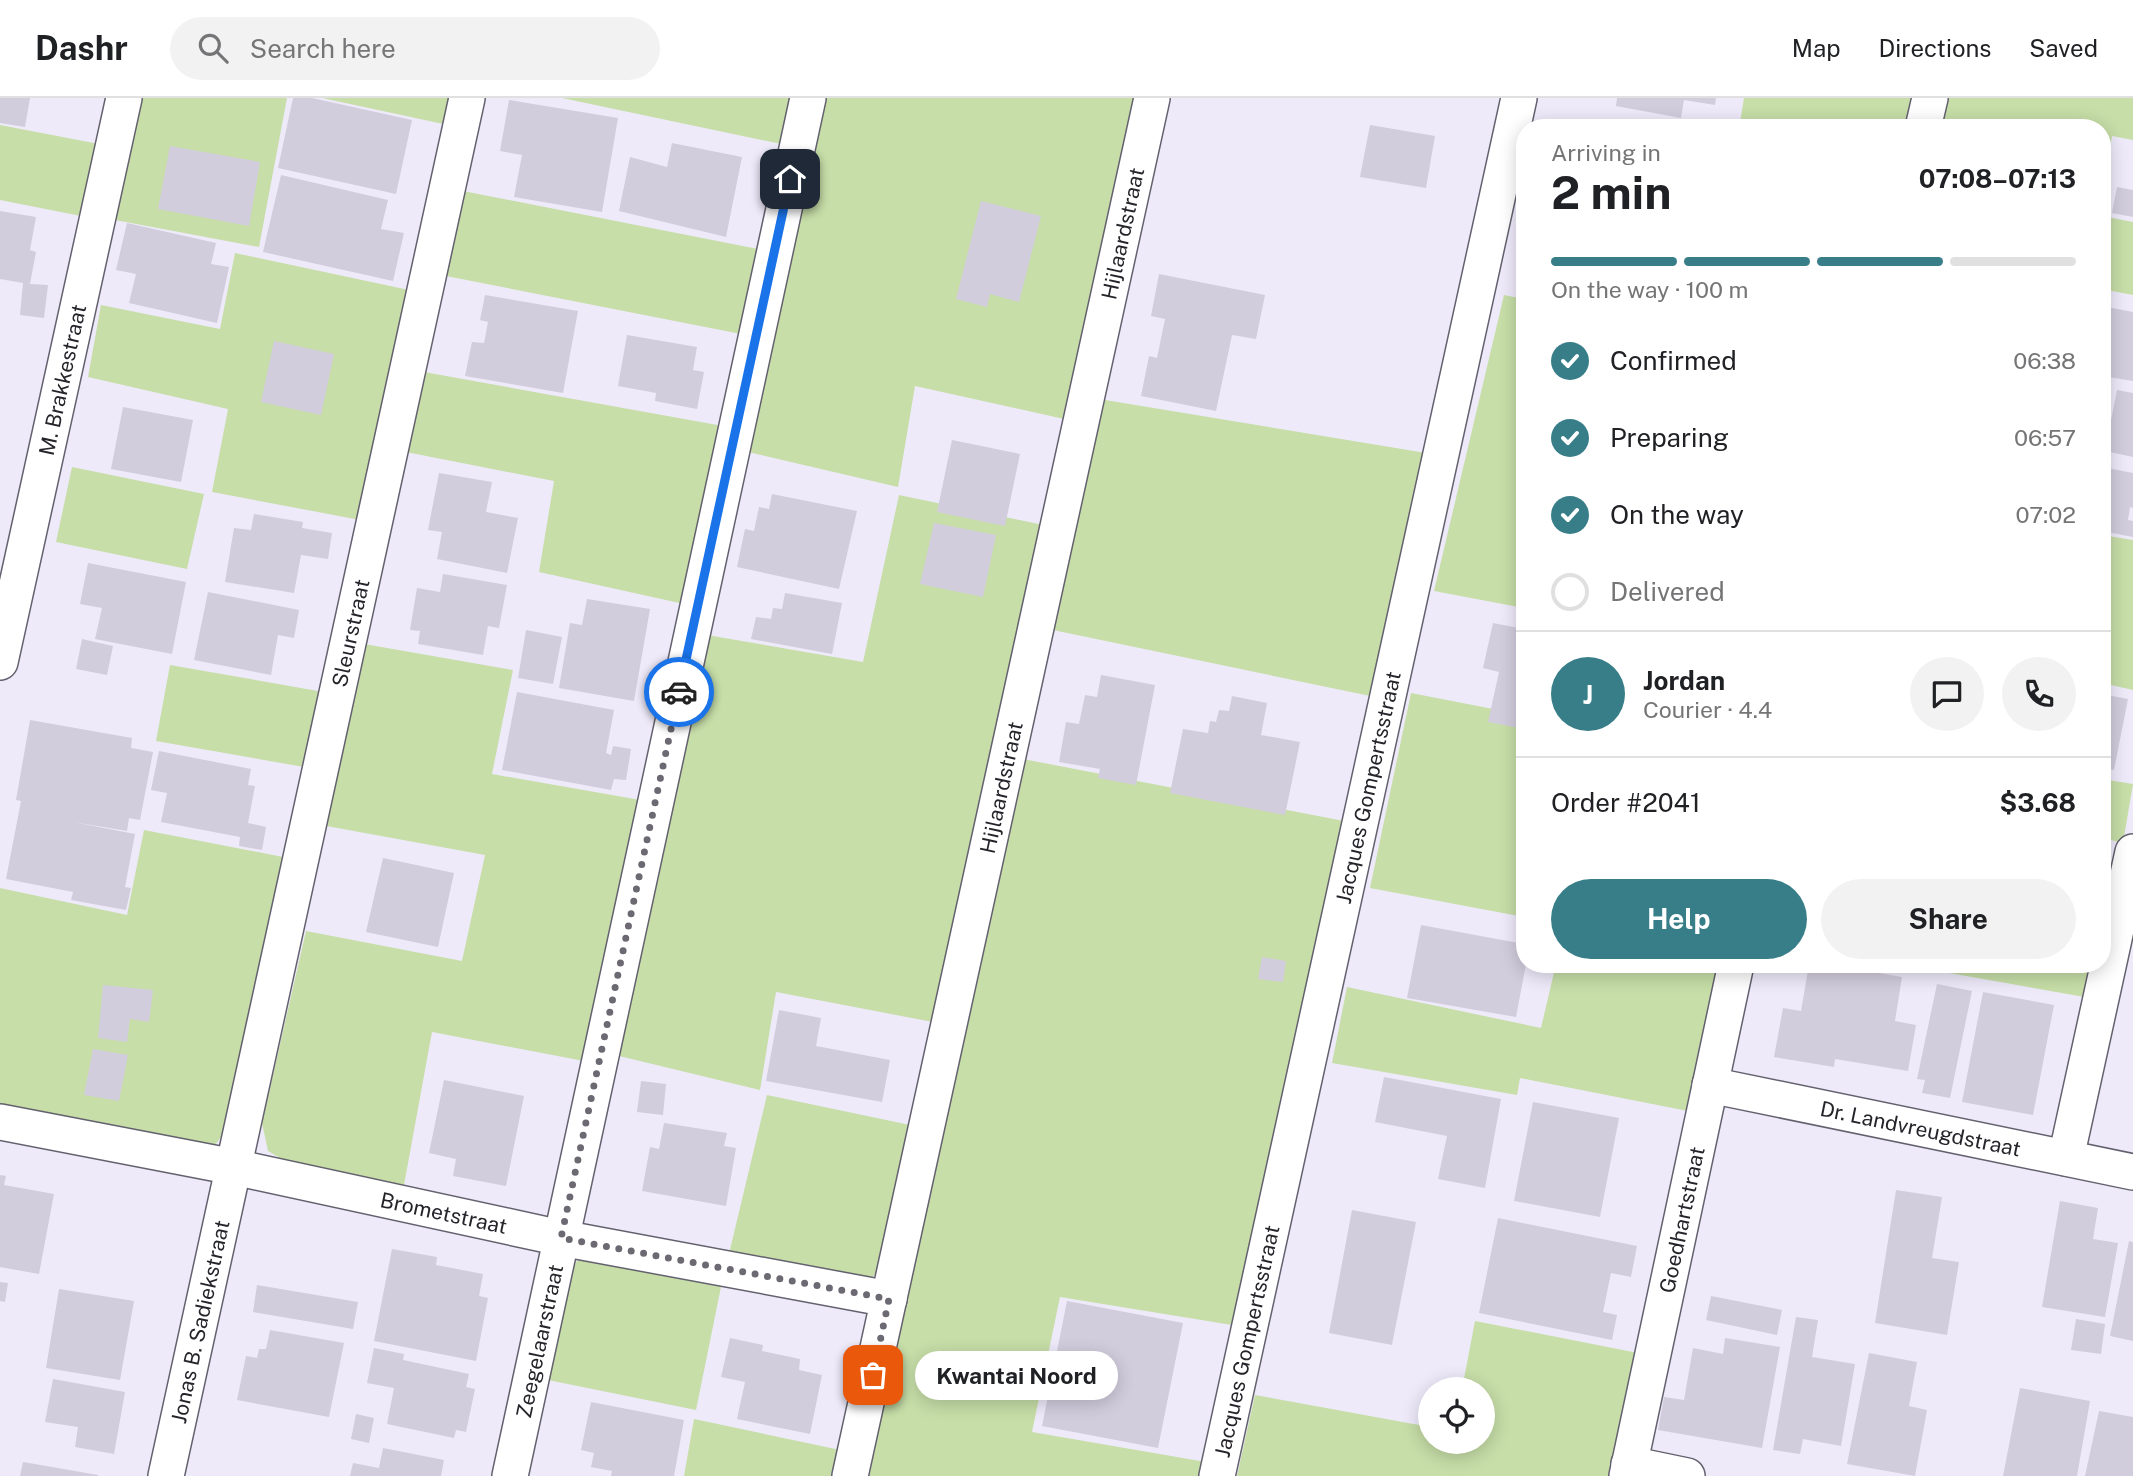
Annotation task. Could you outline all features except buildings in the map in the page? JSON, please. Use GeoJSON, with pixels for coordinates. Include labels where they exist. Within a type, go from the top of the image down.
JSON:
{"type":"FeatureCollection","features":[{"type":"Feature","properties":{"kind":"street","name":"M. Brakkestraat"},"geometry":{"type":"LineString","coordinates":[[0,662],[124,98]]}},
{"type":"Feature","properties":{"kind":"street","name":"Sleurstraat"},"geometry":{"type":"LineString","coordinates":[[234,1167],[467,98]]}},
{"type":"Feature","properties":{"kind":"street","name":"Zeegelaarstraat"},"geometry":{"type":"LineString","coordinates":[[510,1476],[808,98]]}},
{"type":"Feature","properties":{"kind":"street","name":"Hijlaardstraat"},"geometry":{"type":"LineString","coordinates":[[850,1476],[1152,98]]}},
{"type":"Feature","properties":{"kind":"street","name":"Jacques Gompertsstraat"},"geometry":{"type":"LineString","coordinates":[[1217,1476],[1519,98]]}},
{"type":"Feature","properties":{"kind":"street"},"geometry":{"type":"LineString","coordinates":[[1925,119],[1930,98]]}},
{"type":"Feature","properties":{"kind":"street"},"geometry":{"type":"LineString","coordinates":[[2111,952],[2133,852]]}},
{"type":"Feature","properties":{"kind":"street","name":"Goedhartstraat"},"geometry":{"type":"LineString","coordinates":[[1628,1470],[1734,973]]}},
{"type":"Feature","properties":{"kind":"street"},"geometry":{"type":"LineString","coordinates":[[2066,1158],[2107,973]]}},
{"type":"Feature","properties":{"kind":"street","name":"Dr. Landvreugdstraat"},"geometry":{"type":"LineString","coordinates":[[1710,1085],[2133,1172]]}},
{"type":"Feature","properties":{"kind":"street","name":"Brometstraat"},"geometry":{"type":"LineString","coordinates":[[0,1122],[234,1167],[561,1238],[889,1299]]}},
{"type":"Feature","properties":{"kind":"street","name":"Jonas B. Sadiekstraat"},"geometry":{"type":"LineString","coordinates":[[166,1476],[234,1167]]}},
{"type":"Feature","properties":{"kind":"street"},"geometry":{"type":"LineString","coordinates":[[1628,1470],[1687,1476]]}},
{"type":"Feature","properties":{"kind":"green space"},"geometry":{"type":"Polygon","coordinates":[[[138,98],[287,98],[259,247],[115,220],[138,98]]]}},
{"type":"Feature","properties":{"kind":"green space"},"geometry":{"type":"Polygon","coordinates":[[[322,98],[453,98],[448,125],[322,98]]]}},
{"type":"Feature","properties":{"kind":"green space"},"geometry":{"type":"Polygon","coordinates":[[[562,98],[795,98],[786,145],[562,98]]]}},
{"type":"Feature","properties":{"kind":"green space"},"geometry":{"type":"Polygon","coordinates":[[[821,98],[1141,98],[1073,421],[915,386],[898,487],[744,451],[821,98]]]}},
{"type":"Feature","properties":{"kind":"green space"},"geometry":{"type":"Polygon","coordinates":[[[1744,98],[1915,98],[1910,119],[1740,119],[1744,98]]]}},
{"type":"Feature","properties":{"kind":"green space"},"geometry":{"type":"Polygon","coordinates":[[[1940,98],[2133,98],[2133,140],[2112,136],[2111,142],[2111,119],[1936,119],[1940,98]]]}},
{"type":"Feature","properties":{"kind":"green space"},"geometry":{"type":"Polygon","coordinates":[[[0,125],[99,144],[86,217],[0,200],[0,125]]]}},
{"type":"Feature","properties":{"kind":"green space"},"geometry":{"type":"Polygon","coordinates":[[[463,191],[763,250],[746,335],[446,276],[463,191]]]}},
{"type":"Feature","properties":{"kind":"green space"},"geometry":{"type":"Polygon","coordinates":[[[2111,218],[2133,222],[2133,295],[2111,291],[2111,218]]]}},
{"type":"Feature","properties":{"kind":"green space"},"geometry":{"type":"Polygon","coordinates":[[[235,253],[409,290],[360,520],[212,492],[228,409],[88,377],[101,305],[220,329],[235,253]]]}},
{"type":"Feature","properties":{"kind":"green space"},"geometry":{"type":"Polygon","coordinates":[[[1504,295],[1516,297],[1516,606],[1434,591],[1504,295]]]}},
{"type":"Feature","properties":{"kind":"green space"},"geometry":{"type":"Polygon","coordinates":[[[424,372],[723,426],[684,604],[539,572],[554,481],[406,452],[424,372]]]}},
{"type":"Feature","properties":{"kind":"green space"},"geometry":{"type":"Polygon","coordinates":[[[1099,399],[1426,453],[1375,697],[1048,629],[1099,399]]]}},
{"type":"Feature","properties":{"kind":"green space"},"geometry":{"type":"Polygon","coordinates":[[[72,467],[204,494],[187,569],[56,542],[72,467]]]}},
{"type":"Feature","properties":{"kind":"green space"},"geometry":{"type":"Polygon","coordinates":[[[899,495],[1048,526],[938,1023],[776,992],[760,1090],[615,1055],[707,635],[863,662],[899,495]]]}},
{"type":"Feature","properties":{"kind":"green space"},"geometry":{"type":"Polygon","coordinates":[[[2111,536],[2133,540],[2133,690],[2111,685],[2111,536]]]}},
{"type":"Feature","properties":{"kind":"green space"},"geometry":{"type":"Polygon","coordinates":[[[364,644],[513,670],[492,774],[646,801],[589,1062],[432,1032],[404,1185],[292,1165],[268,1151],[262,1123],[306,931],[462,961],[485,855],[321,825],[364,644]]]}},
{"type":"Feature","properties":{"kind":"green space"},"geometry":{"type":"Polygon","coordinates":[[[170,665],[318,691],[304,767],[156,741],[170,665]]]}},
{"type":"Feature","properties":{"kind":"green space"},"geometry":{"type":"Polygon","coordinates":[[[1411,693],[1516,713],[1516,915],[1370,888],[1411,693]]]}},
{"type":"Feature","properties":{"kind":"green space"},"geometry":{"type":"Polygon","coordinates":[[[1023,759],[1344,821],[1232,1325],[1060,1297],[1032,1432],[1206,1462],[1203,1476],[866,1476],[1023,759]]]}},
{"type":"Feature","properties":{"kind":"green space"},"geometry":{"type":"Polygon","coordinates":[[[2111,780],[2133,784],[2123,843],[2111,840],[2111,780]]]}},
{"type":"Feature","properties":{"kind":"green space"},"geometry":{"type":"Polygon","coordinates":[[[144,830],[283,857],[227,1129],[215,1145],[196,1153],[0,1112],[0,888],[127,915],[144,830]]]}},
{"type":"Feature","properties":{"kind":"green space"},"geometry":{"type":"Polygon","coordinates":[[[1554,973],[1722,973],[1693,1112],[1520,1078],[1517,1095],[1332,1063],[1347,987],[1541,1028],[1554,973]]]}},
{"type":"Feature","properties":{"kind":"green space"},"geometry":{"type":"Polygon","coordinates":[[[1949,973],[2094,973],[2090,998],[1949,973]]]}},
{"type":"Feature","properties":{"kind":"green space"},"geometry":{"type":"Polygon","coordinates":[[[767,1095],[915,1126],[885,1265],[870,1279],[728,1258],[767,1095]]]}},
{"type":"Feature","properties":{"kind":"green space"},"geometry":{"type":"Polygon","coordinates":[[[579,1258],[722,1282],[696,1410],[548,1380],[571,1270],[579,1258]]]}},
{"type":"Feature","properties":{"kind":"green space"},"geometry":{"type":"Polygon","coordinates":[[[1475,1321],[1638,1353],[1614,1476],[1237,1476],[1255,1395],[1418,1425],[1418,1454],[1495,1454],[1495,1377],[1464,1377],[1475,1321]]]}},
{"type":"Feature","properties":{"kind":"green space"},"geometry":{"type":"Polygon","coordinates":[[[694,1419],[845,1451],[839,1476],[684,1476],[694,1419]]]}},
{"type":"Feature","properties":{"kind":"way so far"},"geometry":{"type":"LineString","coordinates":[[679,692],[561,1238],[889,1299],[873,1375]]}},
{"type":"Feature","properties":{"kind":"place","name":"Kwantai Noord"},"geometry":{"type":"Point","coordinates":[873,1375]}},
{"type":"Feature","properties":{"kind":"route"},"geometry":{"type":"LineString","coordinates":[[679,692],[790,179]]}}]}
